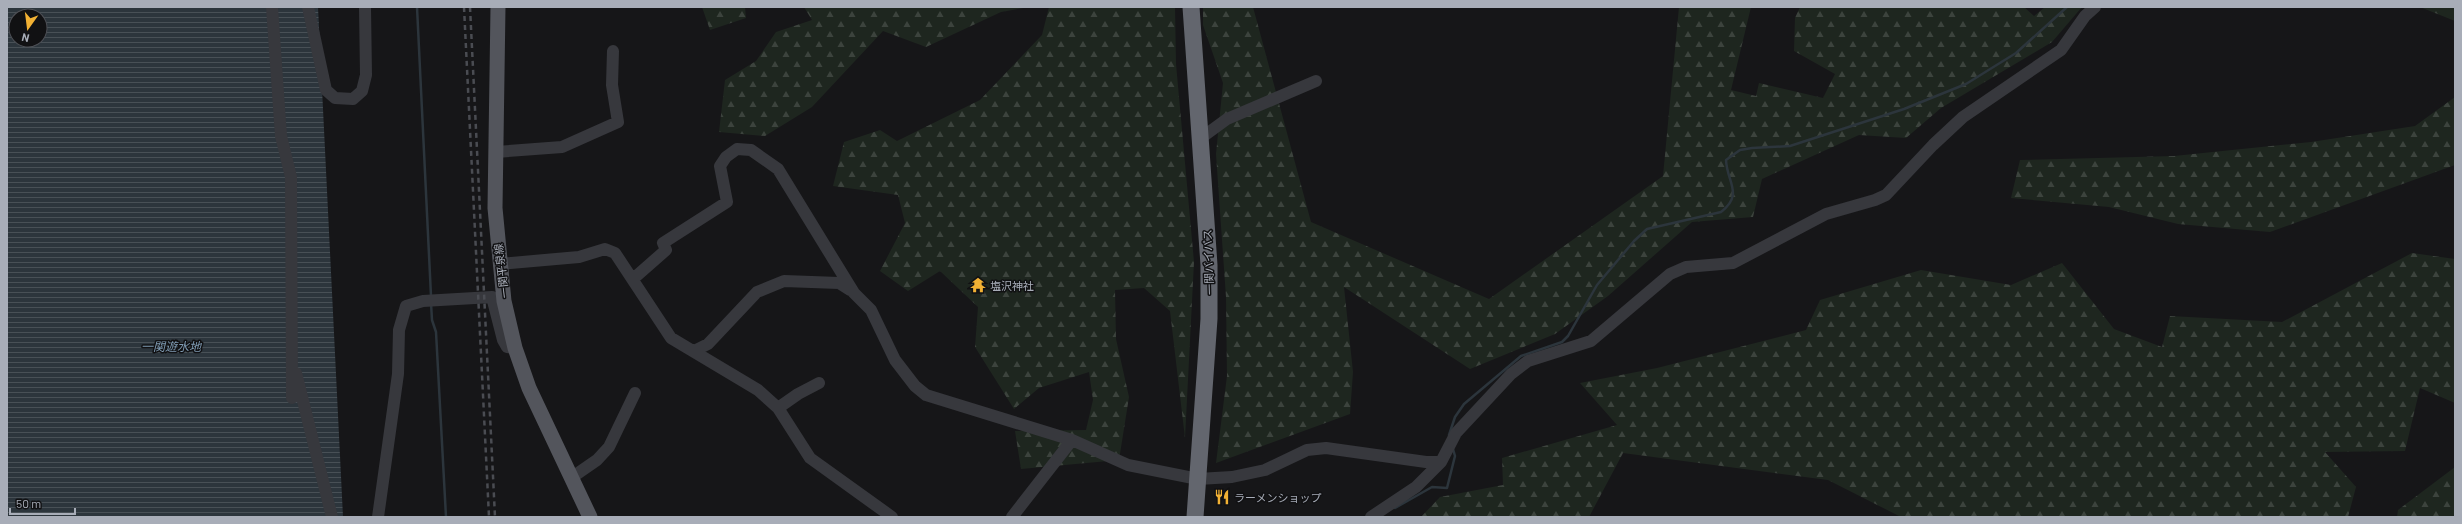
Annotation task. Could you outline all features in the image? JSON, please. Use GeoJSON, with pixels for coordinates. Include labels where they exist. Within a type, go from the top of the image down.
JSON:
{"type":"FeatureCollection","features":[{"type":"Feature","properties":{"kind":"highway","name":"一関バイパス"},"geometry":{"type":"LineString","coordinates":[[1191,7],[1209,264],[1209,319],[1195,517]]}},
{"type":"Feature","properties":{"kind":"main road","name":"一関平泉線"},"geometry":{"type":"LineString","coordinates":[[498,7],[495,208],[499,264],[504,301],[515,348],[532,395],[590,517]]}},
{"type":"Feature","properties":{"kind":"street"},"geometry":{"type":"LineString","coordinates":[[272,7],[282,136],[291,177],[292,398]]}},
{"type":"Feature","properties":{"kind":"street"},"geometry":{"type":"LineString","coordinates":[[308,7],[326,90],[335,98],[353,99],[362,91],[366,75],[365,7]]}},
{"type":"Feature","properties":{"kind":"street"},"geometry":{"type":"LineString","coordinates":[[1371,517],[1416,487],[1441,462],[1454,437],[1511,374],[1528,361],[1591,341],[1670,274],[1686,267],[1733,263],[1826,214],[1875,200],[1886,194],[1933,145],[1963,117],[2061,50],[2085,16],[2095,7]]}},
{"type":"Feature","properties":{"kind":"street"},"geometry":{"type":"LineString","coordinates":[[496,152],[562,147],[618,122],[612,85],[613,51]]}},
{"type":"Feature","properties":{"kind":"street"},"geometry":{"type":"LineString","coordinates":[[1201,138],[1227,119],[1316,81]]}},
{"type":"Feature","properties":{"kind":"street"},"geometry":{"type":"LineString","coordinates":[[633,278],[666,250],[663,243],[727,202],[720,166],[726,157],[737,149],[751,150],[778,169],[854,293]]}},
{"type":"Feature","properties":{"kind":"street"},"geometry":{"type":"LineString","coordinates":[[499,264],[579,257],[605,249],[614,253],[633,278],[661,325],[671,338],[758,390],[778,408],[810,458],[892,517]]}},
{"type":"Feature","properties":{"kind":"street"},"geometry":{"type":"LineString","coordinates":[[694,351],[708,344],[757,292],[784,281],[839,283],[854,293],[871,310],[895,360],[915,386],[926,395],[1072,440],[1128,465],[1198,479],[1232,477],[1265,470],[1307,450],[1326,448],[1426,462],[1441,462]]}},
{"type":"Feature","properties":{"kind":"street"},"geometry":{"type":"LineString","coordinates":[[378,517],[398,374],[399,330],[406,306],[429,301],[492,296],[503,340],[507,347],[515,348]]}},
{"type":"Feature","properties":{"kind":"street"},"geometry":{"type":"LineString","coordinates":[[291,354],[332,517]]}},
{"type":"Feature","properties":{"kind":"street"},"geometry":{"type":"LineString","coordinates":[[778,408],[798,394],[819,383]]}},
{"type":"Feature","properties":{"kind":"street"},"geometry":{"type":"LineString","coordinates":[[571,478],[597,460],[609,447],[635,393]]}},
{"type":"Feature","properties":{"kind":"street"},"geometry":{"type":"LineString","coordinates":[[1012,517],[1072,440]]}},
{"type":"Feature","properties":{"kind":"green space"},"geometry":{"type":"Polygon","coordinates":[[[702,7],[745,7],[746,18],[710,30],[702,7]]]}},
{"type":"Feature","properties":{"kind":"green space"},"geometry":{"type":"Polygon","coordinates":[[[804,7],[1029,7],[1001,12],[926,47],[883,31],[812,107],[765,136],[719,132],[725,80],[756,61],[776,32],[812,20],[804,7]]]}},
{"type":"Feature","properties":{"kind":"green space"},"geometry":{"type":"Polygon","coordinates":[[[1049,7],[1175,7],[1176,64],[1194,262],[1185,438],[1170,311],[1144,288],[1115,290],[1116,339],[1129,397],[1119,460],[1021,469],[1015,431],[1086,430],[1093,400],[1089,372],[1039,388],[1014,409],[975,347],[978,307],[940,271],[908,291],[880,271],[905,223],[898,195],[833,186],[844,142],[880,130],[897,141],[980,100],[1042,35],[1049,7]]]}},
{"type":"Feature","properties":{"kind":"green space"},"geometry":{"type":"Polygon","coordinates":[[[1203,7],[1253,7],[1311,222],[1489,299],[1663,176],[1679,7],[1751,7],[1731,90],[1756,96],[1759,83],[1823,98],[1835,74],[1794,51],[1795,18],[1800,7],[2024,7],[2034,16],[2045,7],[2082,7],[2052,42],[1941,108],[1906,138],[1859,135],[1762,179],[1753,217],[1692,222],[1608,296],[1555,334],[1470,369],[1344,287],[1353,372],[1350,414],[1216,463],[1227,376],[1226,297],[1216,154],[1223,83],[1203,25],[1203,7]]]}},
{"type":"Feature","properties":{"kind":"green space"},"geometry":{"type":"Polygon","coordinates":[[[2420,7],[2455,7],[2455,21],[2420,7]]]}},
{"type":"Feature","properties":{"kind":"green space"},"geometry":{"type":"Polygon","coordinates":[[[2455,97],[2455,165],[2270,232],[2178,224],[2109,207],[2011,198],[2020,160],[2174,156],[2311,142],[2415,126],[2455,97]]]}},
{"type":"Feature","properties":{"kind":"green space"},"geometry":{"type":"Polygon","coordinates":[[[2412,253],[2455,259],[2455,403],[2420,388],[2405,451],[2325,452],[2356,487],[2348,517],[1901,517],[1828,480],[1623,453],[1589,517],[1421,517],[1440,497],[1503,485],[1502,458],[1617,425],[1580,383],[1657,368],[1806,330],[1820,300],[1921,270],[2011,285],[2062,263],[2114,329],[2162,347],[2170,316],[2282,322],[2412,253]]]}},
{"type":"Feature","properties":{"kind":"green space"},"geometry":{"type":"Polygon","coordinates":[[[2455,467],[2455,517],[2397,517],[2398,510],[2455,467]]]}},
{"type":"Feature","properties":{"kind":"water","name":"一関遊水地"},"geometry":{"type":"Polygon","coordinates":[[[7,7],[318,7],[343,517],[7,517],[7,7]]]}},
{"type":"Feature","properties":{"kind":"waterway"},"geometry":{"type":"LineString","coordinates":[[417,7],[431,296]]}},
{"type":"Feature","properties":{"kind":"waterway"},"geometry":{"type":"LineString","coordinates":[[1449,435],[1455,417],[1464,404],[1521,356],[1562,342],[1568,336],[1597,285],[1634,241],[1647,229],[1721,212],[1728,206],[1732,200],[1733,194],[1726,160],[1740,150],[1790,146],[1904,109],[1966,84],[2016,53],[2067,7]]}},
{"type":"Feature","properties":{"kind":"waterway"},"geometry":{"type":"LineString","coordinates":[[431,303],[432,320],[436,332],[446,517]]}},
{"type":"Feature","properties":{"kind":"waterway"},"geometry":{"type":"LineString","coordinates":[[1395,508],[1432,487],[1447,488],[1455,456],[1453,449]]}},
{"type":"Feature","properties":{"kind":"railway"},"geometry":{"type":"LineString","coordinates":[[464,7],[489,517]]}},
{"type":"Feature","properties":{"kind":"railway"},"geometry":{"type":"LineString","coordinates":[[470,7],[495,517]]}},
{"type":"Feature","properties":{"kind":"place","name":"塩沢神社"},"geometry":{"type":"Point","coordinates":[978,285]}},
{"type":"Feature","properties":{"kind":"place","name":"ラーメンショップ"},"geometry":{"type":"Point","coordinates":[1222,497]}}]}
